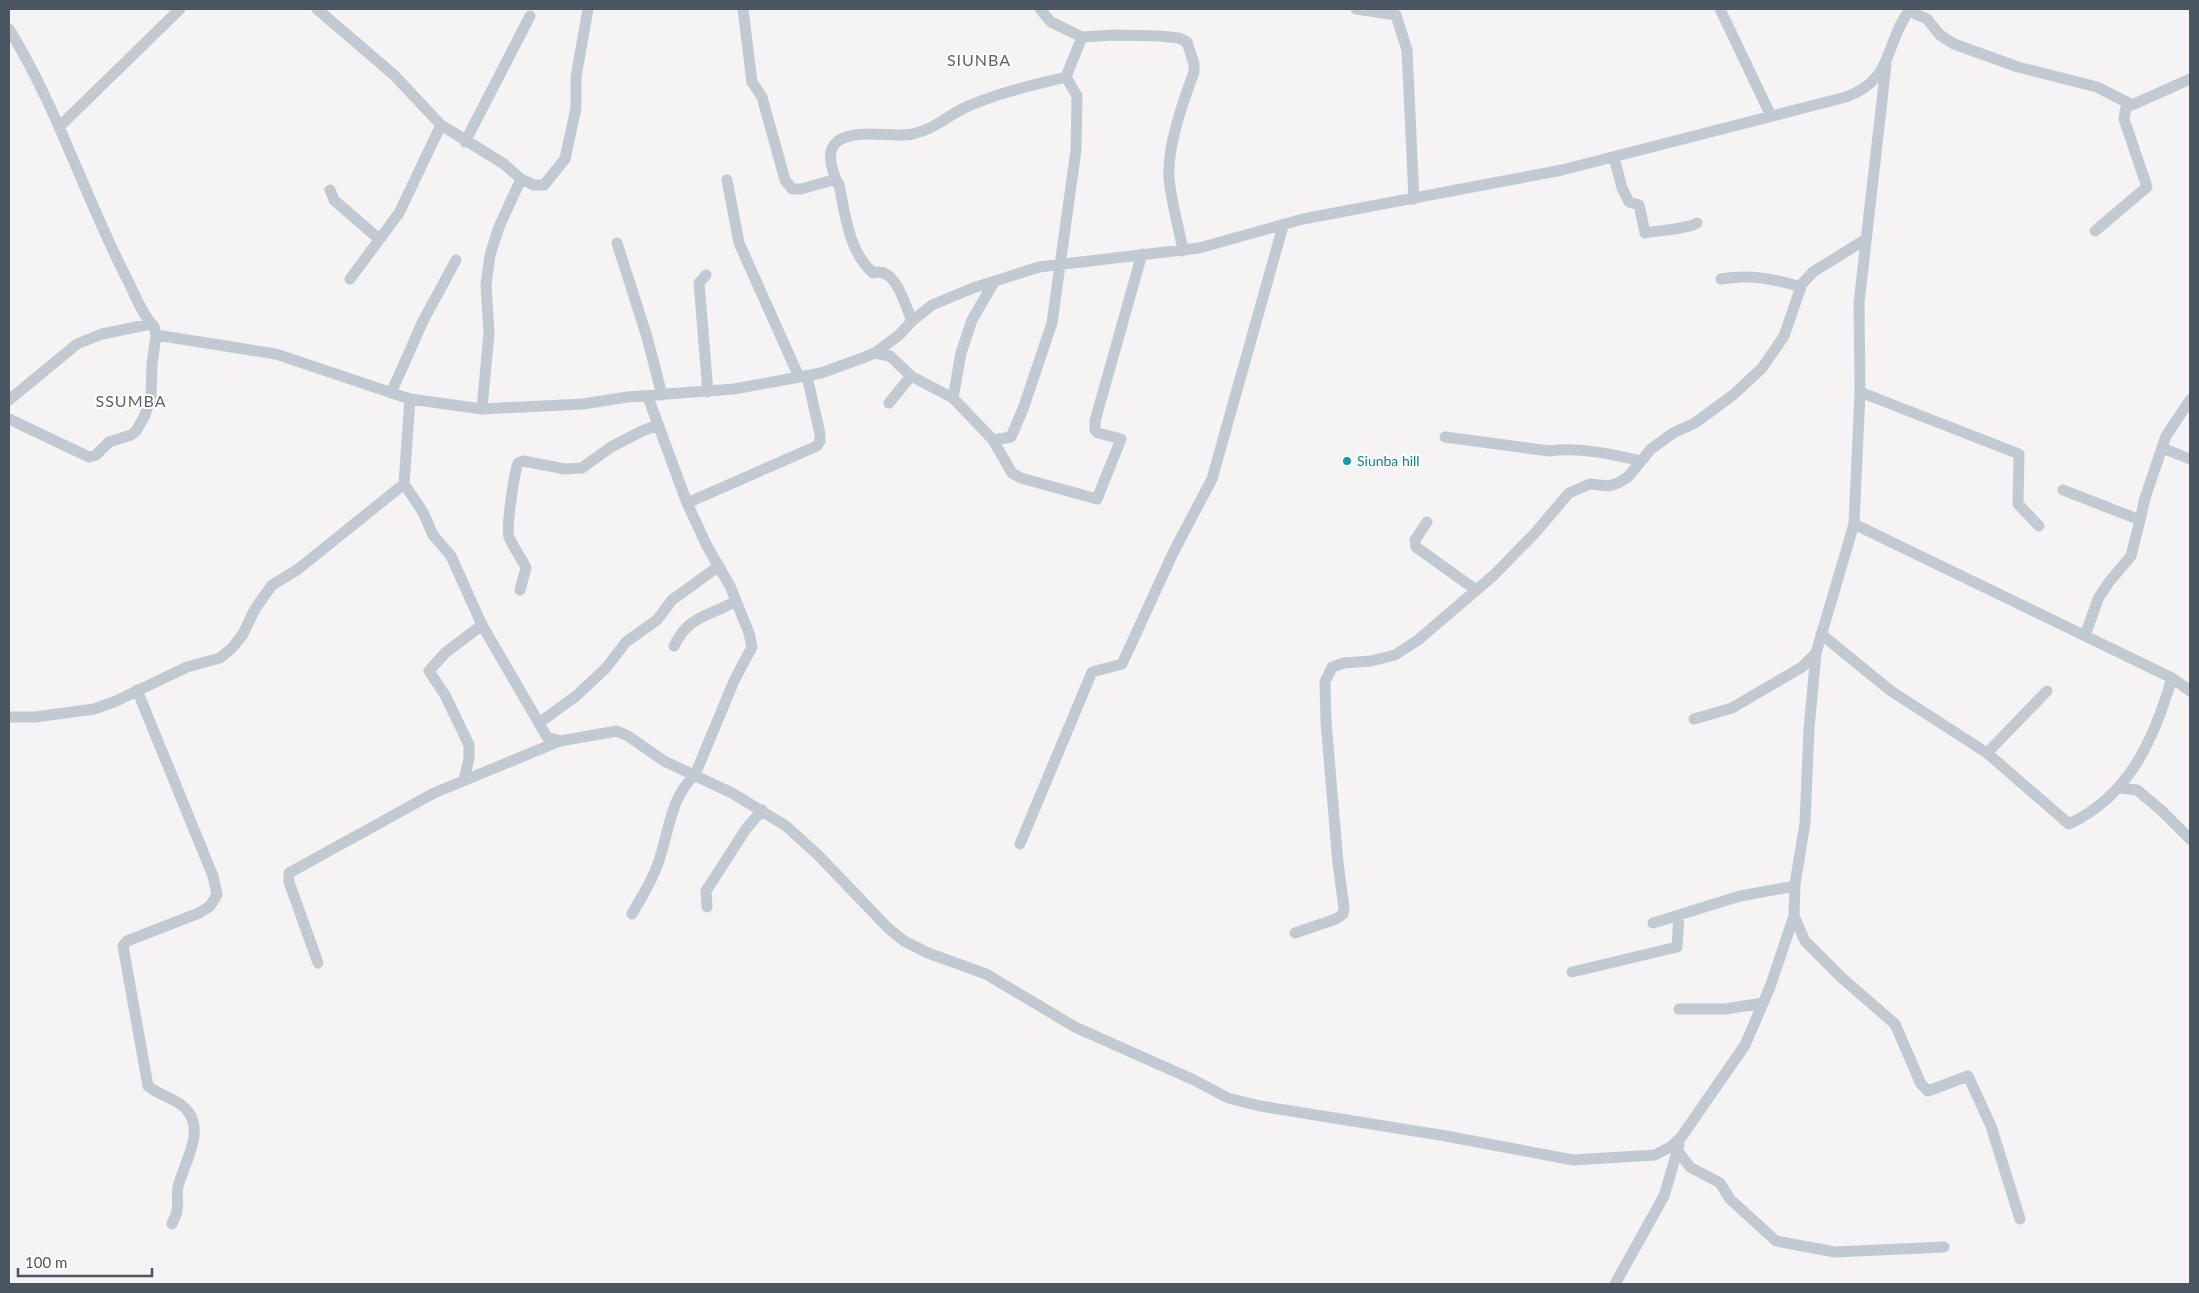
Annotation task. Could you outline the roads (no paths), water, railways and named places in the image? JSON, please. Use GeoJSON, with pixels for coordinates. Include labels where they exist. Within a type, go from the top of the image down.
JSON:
{"type":"FeatureCollection","features":[{"type":"Feature","properties":{"kind":"street"},"geometry":{"type":"LineString","coordinates":[[60,126],[180,9]]}},
{"type":"Feature","properties":{"kind":"street"},"geometry":{"type":"LineString","coordinates":[[317,9],[394,75],[441,125],[465,142],[504,164],[521,179],[534,185],[544,185],[565,159],[576,108],[576,76],[588,9]]}},
{"type":"Feature","properties":{"kind":"street"},"geometry":{"type":"LineString","coordinates":[[743,9],[752,82],[762,97],[785,180],[792,189],[801,189],[833,180],[837,183]]}},
{"type":"Feature","properties":{"kind":"street"},"geometry":{"type":"LineString","coordinates":[[1040,9],[1051,22],[1082,37],[1114,35],[1160,36],[1179,38],[1187,42],[1192,55],[1194,72],[1175,135],[1170,158],[1169,177],[1183,250]]}},
{"type":"Feature","properties":{"kind":"street"},"geometry":{"type":"LineString","coordinates":[[1356,9],[1396,15],[1402,32],[1407,50],[1414,199]]}},
{"type":"Feature","properties":{"kind":"street"},"geometry":{"type":"LineString","coordinates":[[1720,9],[1771,116]]}},
{"type":"Feature","properties":{"kind":"street"},"geometry":{"type":"LineString","coordinates":[[318,963],[289,882],[289,873],[434,793],[464,780],[560,741],[617,731],[624,733],[664,761],[696,775],[762,810],[786,826],[888,928],[904,941],[928,953],[986,974],[1075,1027],[1194,1080],[1228,1098],[1260,1106],[1446,1136],[1573,1160],[1655,1155],[1672,1146],[1682,1136],[1744,1045],[1763,1002],[1794,916],[1795,886],[1805,823],[1809,729],[1816,653],[1854,524],[1860,392],[1859,303],[1886,65],[1894,39],[1910,10],[1927,18],[1940,35],[1954,44],[2018,67],[2098,87],[2132,105],[2190,79]]}},
{"type":"Feature","properties":{"kind":"street"},"geometry":{"type":"LineString","coordinates":[[465,142],[480,109],[489,97],[499,73],[530,16]]}},
{"type":"Feature","properties":{"kind":"street"},"geometry":{"type":"LineString","coordinates":[[9,29],[29,62],[60,126],[81,173],[97,218],[154,329],[151,398],[136,431],[131,435],[109,442],[96,455],[89,457],[9,419]]}},
{"type":"Feature","properties":{"kind":"street"},"geometry":{"type":"LineString","coordinates":[[1066,76],[1082,37]]}},
{"type":"Feature","properties":{"kind":"street"},"geometry":{"type":"LineString","coordinates":[[9,400],[77,344],[102,334],[154,329],[276,354],[410,398],[482,409],[583,404],[626,397],[708,392],[803,377],[821,373],[875,353],[899,335],[912,321],[932,305],[973,288],[1031,269],[1206,246],[1303,219],[1562,170],[1856,93],[1878,77],[1886,65]]}},
{"type":"Feature","properties":{"kind":"street"},"geometry":{"type":"LineString","coordinates":[[912,321],[894,280],[886,273],[874,273],[863,263],[848,231],[837,183],[831,166],[830,153],[837,142],[846,137],[911,135],[930,130],[968,106],[1006,92],[1066,76]]}},
{"type":"Feature","properties":{"kind":"street"},"geometry":{"type":"LineString","coordinates":[[993,440],[1011,437],[1023,410],[1052,323],[1058,265],[1076,150],[1077,96],[1066,76]]}},
{"type":"Feature","properties":{"kind":"street"},"geometry":{"type":"LineString","coordinates":[[2095,231],[2147,187],[2124,119],[2127,102]]}},
{"type":"Feature","properties":{"kind":"street"},"geometry":{"type":"LineString","coordinates":[[350,279],[399,214],[441,125]]}},
{"type":"Feature","properties":{"kind":"street"},"geometry":{"type":"LineString","coordinates":[[1614,157],[1625,196],[1629,202],[1639,205],[1645,233],[1671,228],[1692,227],[1697,223]]}},
{"type":"Feature","properties":{"kind":"street"},"geometry":{"type":"LineString","coordinates":[[482,409],[488,333],[486,285],[490,256],[499,227],[521,179]]}},
{"type":"Feature","properties":{"kind":"street"},"geometry":{"type":"LineString","coordinates":[[687,503],[817,446],[820,441],[820,434],[803,377],[739,243],[727,180]]}},
{"type":"Feature","properties":{"kind":"street"},"geometry":{"type":"LineString","coordinates":[[330,190],[334,200],[379,240]]}},
{"type":"Feature","properties":{"kind":"street"},"geometry":{"type":"LineString","coordinates":[[1020,844],[1092,672],[1122,664],[1174,551],[1212,479],[1282,226]]}},
{"type":"Feature","properties":{"kind":"street"},"geometry":{"type":"LineString","coordinates":[[1295,932],[1336,919],[1343,914],[1344,908],[1338,863],[1326,722],[1326,682],[1332,667],[1344,663],[1371,661],[1395,655],[1418,640],[1476,590],[1535,533],[1569,493],[1590,484],[1609,486],[1618,483],[1628,477],[1658,443],[1673,433],[1695,423],[1733,395],[1762,368],[1784,336],[1801,287],[1813,272],[1866,239]]}},
{"type":"Feature","properties":{"kind":"street"},"geometry":{"type":"LineString","coordinates":[[617,243],[647,337],[662,395]]}},
{"type":"Feature","properties":{"kind":"street"},"geometry":{"type":"LineString","coordinates":[[875,353],[890,356],[911,376],[953,398],[993,440],[1012,473],[1021,478],[1097,498],[1121,439],[1098,433],[1095,430],[1095,421],[1142,254]]}},
{"type":"Feature","properties":{"kind":"street"},"geometry":{"type":"LineString","coordinates":[[391,393],[423,321],[456,260]]}},
{"type":"Feature","properties":{"kind":"street"},"geometry":{"type":"LineString","coordinates":[[706,275],[699,283],[708,392]]}},
{"type":"Feature","properties":{"kind":"street"},"geometry":{"type":"LineString","coordinates":[[1722,279],[1734,277],[1771,278],[1801,287]]}},
{"type":"Feature","properties":{"kind":"street"},"geometry":{"type":"LineString","coordinates":[[953,398],[961,353],[972,320],[994,282]]}},
{"type":"Feature","properties":{"kind":"street"},"geometry":{"type":"LineString","coordinates":[[889,403],[911,376]]}},
{"type":"Feature","properties":{"kind":"street"},"geometry":{"type":"LineString","coordinates":[[1860,392],[2019,454],[2018,504],[2039,526]]}},
{"type":"Feature","properties":{"kind":"street"},"geometry":{"type":"LineString","coordinates":[[632,914],[658,865],[668,824],[686,784],[696,775],[734,682],[751,650],[748,633],[736,601],[687,503],[648,397]]}},
{"type":"Feature","properties":{"kind":"street"},"geometry":{"type":"LineString","coordinates":[[410,398],[404,484],[423,512],[433,535],[451,556],[482,625],[538,723],[547,737],[560,741]]}},
{"type":"Feature","properties":{"kind":"street"},"geometry":{"type":"LineString","coordinates":[[2085,636],[2098,599],[2109,582],[2131,556],[2145,498],[2166,436],[2190,400]]}},
{"type":"Feature","properties":{"kind":"street"},"geometry":{"type":"LineString","coordinates":[[520,590],[526,568],[510,537],[508,528],[512,509],[513,476],[518,463],[523,461],[565,469],[582,468],[612,447],[658,425]]}},
{"type":"Feature","properties":{"kind":"street"},"geometry":{"type":"LineString","coordinates":[[1445,437],[1550,451],[1562,449],[1615,454],[1641,461]]}},
{"type":"Feature","properties":{"kind":"street"},"geometry":{"type":"LineString","coordinates":[[2162,448],[2190,459]]}},
{"type":"Feature","properties":{"kind":"street"},"geometry":{"type":"LineString","coordinates":[[9,717],[35,717],[94,709],[187,667],[220,658],[232,648],[243,634],[255,609],[272,585],[297,570],[404,484]]}},
{"type":"Feature","properties":{"kind":"street"},"geometry":{"type":"LineString","coordinates":[[2063,490],[2140,520]]}},
{"type":"Feature","properties":{"kind":"street"},"geometry":{"type":"LineString","coordinates":[[1427,522],[1415,540],[1416,547],[1476,590]]}},
{"type":"Feature","properties":{"kind":"street"},"geometry":{"type":"LineString","coordinates":[[1854,524],[2172,678],[2190,691]]}},
{"type":"Feature","properties":{"kind":"street"},"geometry":{"type":"LineString","coordinates":[[538,723],[576,696],[606,668],[626,642],[657,620],[672,600],[719,566]]}},
{"type":"Feature","properties":{"kind":"street"},"geometry":{"type":"LineString","coordinates":[[674,646],[681,633],[689,624],[736,601]]}},
{"type":"Feature","properties":{"kind":"street"},"geometry":{"type":"LineString","coordinates":[[464,780],[469,758],[469,746],[445,695],[430,671],[444,653],[482,625]]}},
{"type":"Feature","properties":{"kind":"street"},"geometry":{"type":"LineString","coordinates":[[1821,634],[1891,691],[1987,753],[2069,824],[2082,818],[2119,788],[2138,760],[2161,714],[2172,678]]}},
{"type":"Feature","properties":{"kind":"street"},"geometry":{"type":"LineString","coordinates":[[1694,719],[1732,708],[1802,667],[1816,653]]}},
{"type":"Feature","properties":{"kind":"street"},"geometry":{"type":"LineString","coordinates":[[137,690],[212,876],[217,895],[210,906],[199,912],[127,941],[122,946],[141,1058],[148,1086],[155,1092],[179,1102],[190,1113],[194,1124],[190,1156],[177,1189],[177,1210],[172,1224]]}},
{"type":"Feature","properties":{"kind":"street"},"geometry":{"type":"LineString","coordinates":[[1987,753],[2047,691]]}},
{"type":"Feature","properties":{"kind":"street"},"geometry":{"type":"LineString","coordinates":[[2119,788],[2137,790],[2161,810],[2190,840]]}},
{"type":"Feature","properties":{"kind":"street"},"geometry":{"type":"LineString","coordinates":[[707,907],[706,891],[746,828],[762,810]]}},
{"type":"Feature","properties":{"kind":"street"},"geometry":{"type":"LineString","coordinates":[[1653,923],[1740,896],[1795,886]]}},
{"type":"Feature","properties":{"kind":"street"},"geometry":{"type":"LineString","coordinates":[[1572,972],[1677,947],[1679,915]]}},
{"type":"Feature","properties":{"kind":"street"},"geometry":{"type":"LineString","coordinates":[[1794,916],[1805,941],[1811,948],[1847,983],[1896,1024],[1921,1084],[1928,1091],[1968,1076],[1992,1126],[2020,1219]]}},
{"type":"Feature","properties":{"kind":"street"},"geometry":{"type":"LineString","coordinates":[[1679,1009],[1725,1009],[1763,1002]]}},
{"type":"Feature","properties":{"kind":"street"},"geometry":{"type":"LineString","coordinates":[[1615,1284],[1664,1196],[1682,1136]]}},
{"type":"Feature","properties":{"kind":"street"},"geometry":{"type":"LineString","coordinates":[[1678,1150],[1690,1166],[1720,1183],[1730,1198],[1776,1241],[1835,1252],[1944,1247]]}},
{"type":"Feature","properties":{"kind":"place","name":"Siunba hill"},"geometry":{"type":"Point","coordinates":[1347,461]}},
{"type":"Feature","properties":{"kind":"district","name":"SIUNBA"},"geometry":{"type":"Point","coordinates":[979,60]}},
{"type":"Feature","properties":{"kind":"district","name":"SSUMBA"},"geometry":{"type":"Point","coordinates":[131,401]}}]}
